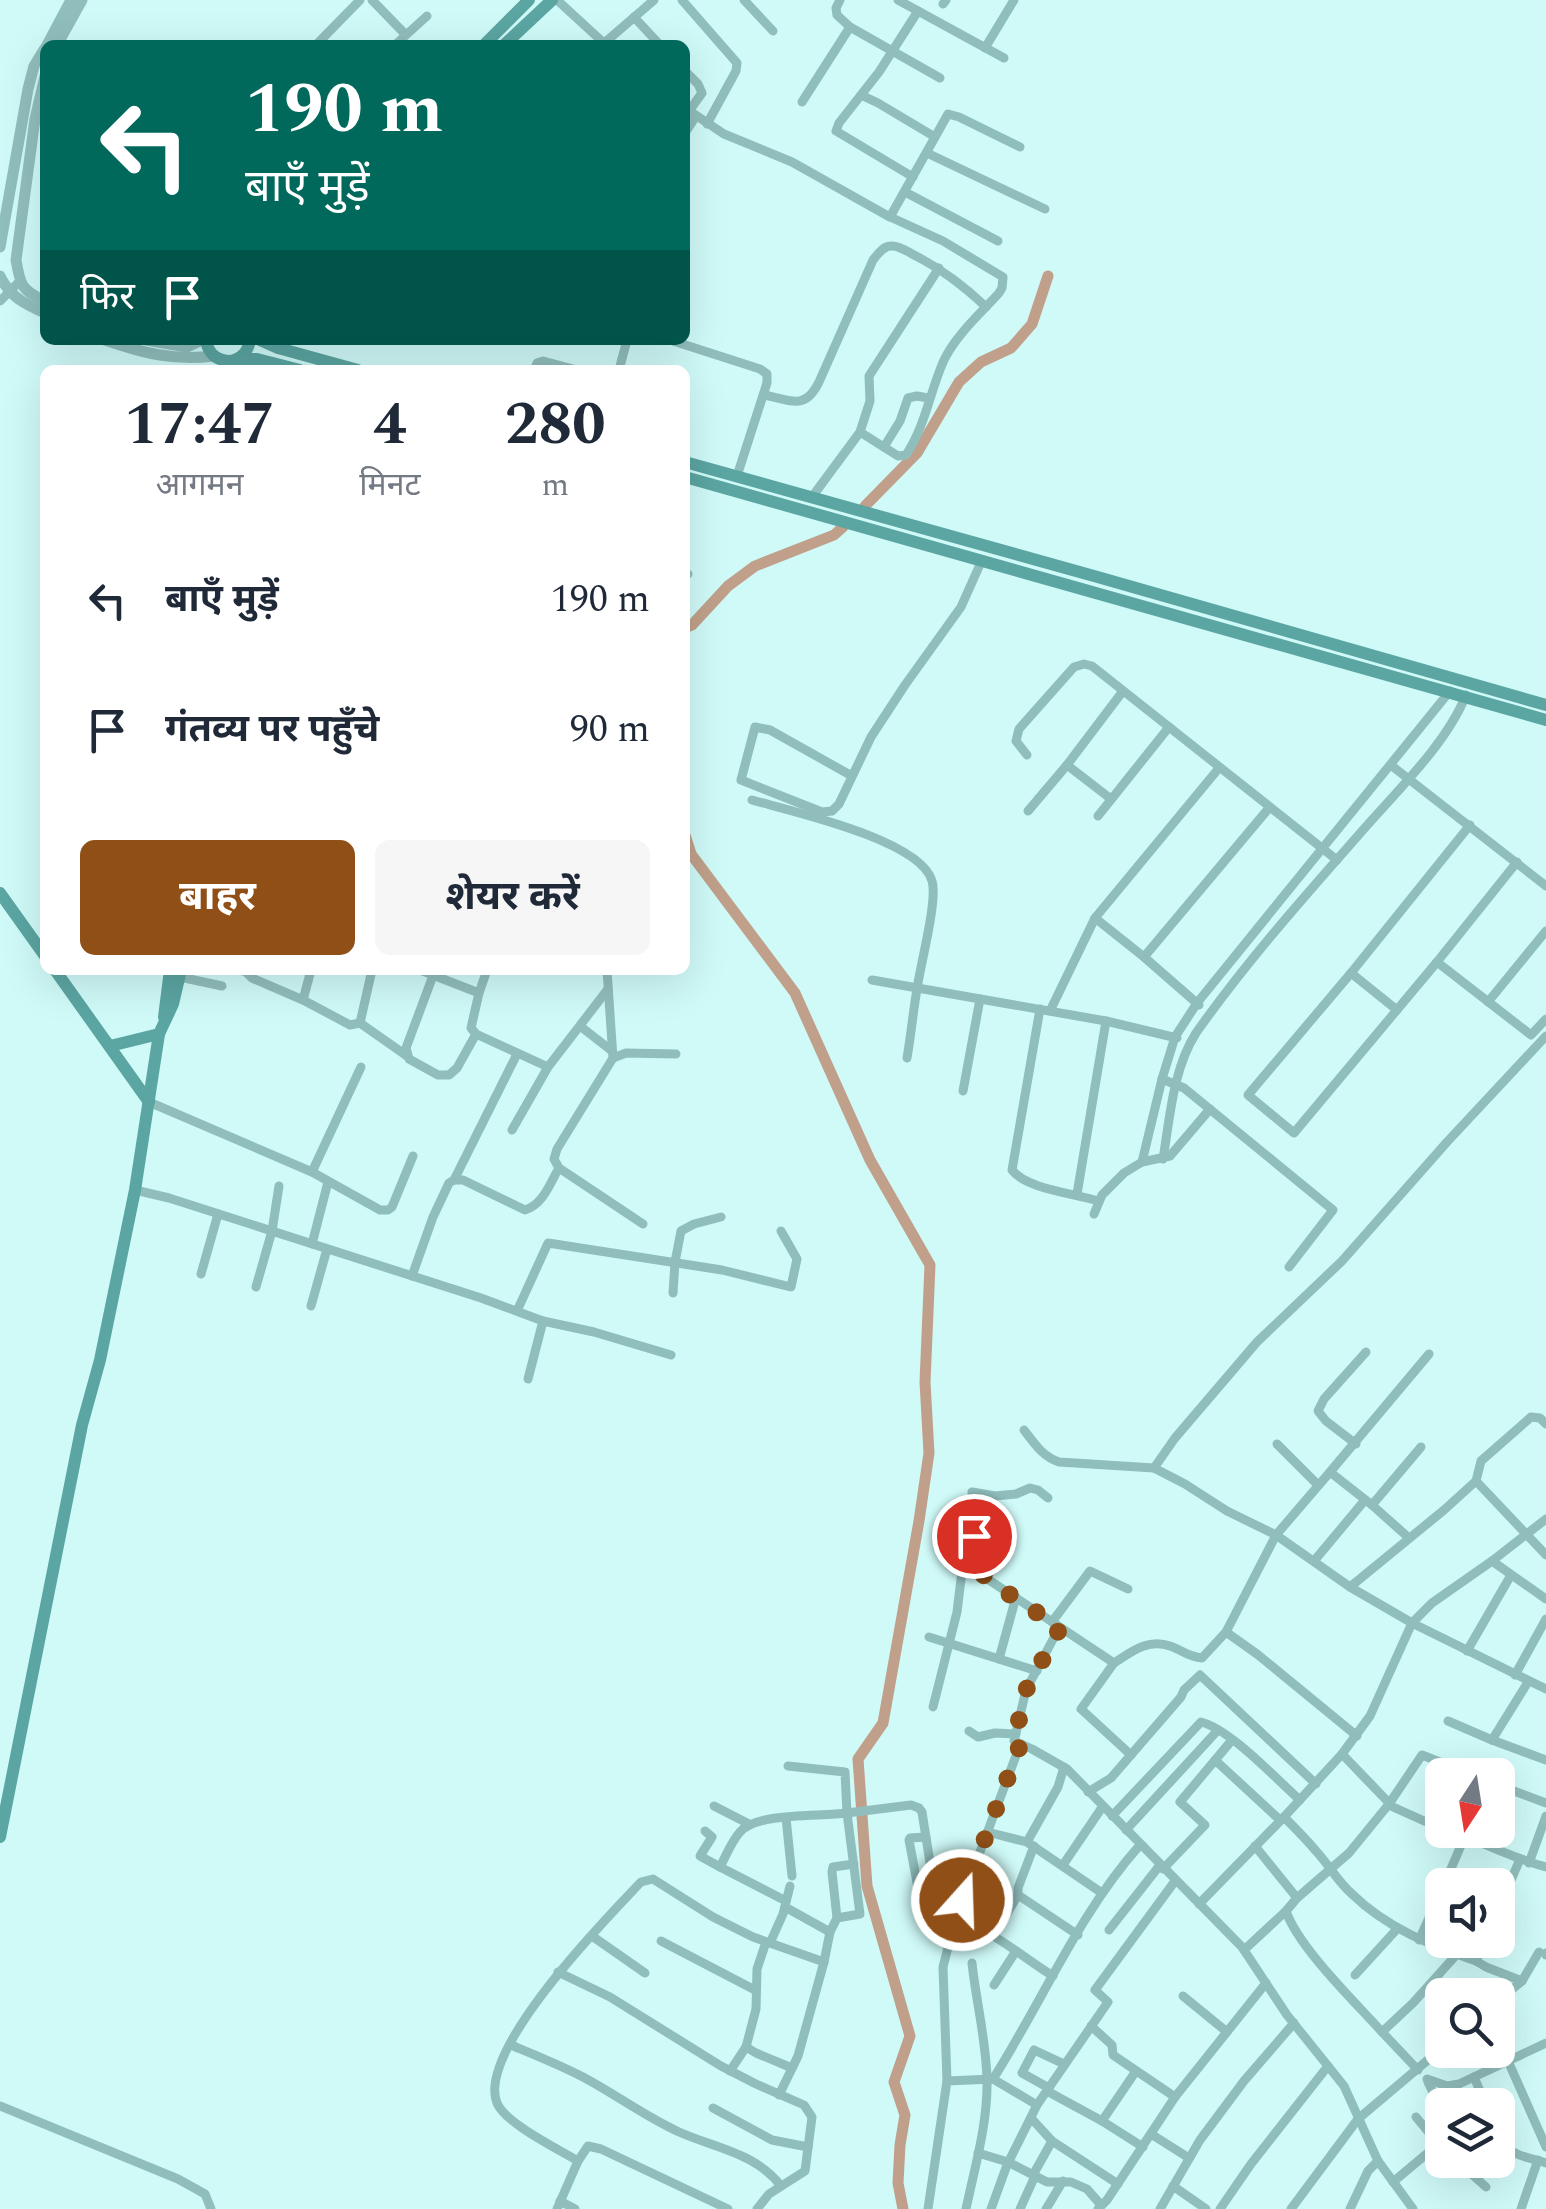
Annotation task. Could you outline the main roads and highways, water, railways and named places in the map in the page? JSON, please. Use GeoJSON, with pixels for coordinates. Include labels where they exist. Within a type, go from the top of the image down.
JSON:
{"type":"FeatureCollection","features":[{"type":"Feature","properties":{"kind":"main road"},"geometry":{"type":"LineString","coordinates":[[510,40],[554,0]]}},
{"type":"Feature","properties":{"kind":"main road"},"geometry":{"type":"LineString","coordinates":[[488,40],[522,2]]}},
{"type":"Feature","properties":{"kind":"main road"},"geometry":{"type":"LineString","coordinates":[[207,345],[225,363]]}},
{"type":"Feature","properties":{"kind":"main road"},"geometry":{"type":"LineString","coordinates":[[225,363],[246,352],[248,345]]}},
{"type":"Feature","properties":{"kind":"main road"},"geometry":{"type":"LineString","coordinates":[[271,345],[340,365]]}},
{"type":"Feature","properties":{"kind":"main road"},"geometry":{"type":"LineString","coordinates":[[225,363],[258,359],[281,365]]}},
{"type":"Feature","properties":{"kind":"main road"},"geometry":{"type":"LineString","coordinates":[[690,463],[1452,686]]}},
{"type":"Feature","properties":{"kind":"main road"},"geometry":{"type":"LineString","coordinates":[[690,478],[1452,686],[1546,705]]}},
{"type":"Feature","properties":{"kind":"main road"},"geometry":{"type":"LineString","coordinates":[[1468,690],[1546,720]]}},
{"type":"Feature","properties":{"kind":"main road"},"geometry":{"type":"LineString","coordinates":[[0,894],[40,949]]}},
{"type":"Feature","properties":{"kind":"main road"},"geometry":{"type":"LineString","coordinates":[[59,975],[150,1102]]}},
{"type":"Feature","properties":{"kind":"main road"},"geometry":{"type":"LineString","coordinates":[[0,1837],[82,1425],[100,1360],[135,1190],[161,1029],[173,1004],[177,975]]}},
{"type":"Feature","properties":{"kind":"main road"},"geometry":{"type":"LineString","coordinates":[[110,1046],[161,1029]]}},
{"type":"Feature","properties":{"kind":"waterway"},"geometry":{"type":"LineString","coordinates":[[865,506],[917,453],[959,382],[981,362],[1011,348],[1032,324],[1048,276]]}},
{"type":"Feature","properties":{"kind":"waterway"},"geometry":{"type":"LineString","coordinates":[[690,626],[728,586],[755,566],[834,535],[843,527]]}},
{"type":"Feature","properties":{"kind":"waterway"},"geometry":{"type":"LineString","coordinates":[[690,851],[795,993],[870,1160],[930,1265],[925,1382],[929,1453],[883,1723],[858,1759],[867,1886],[910,2036],[894,2082],[905,2115],[898,2183],[903,2209]]}}]}
